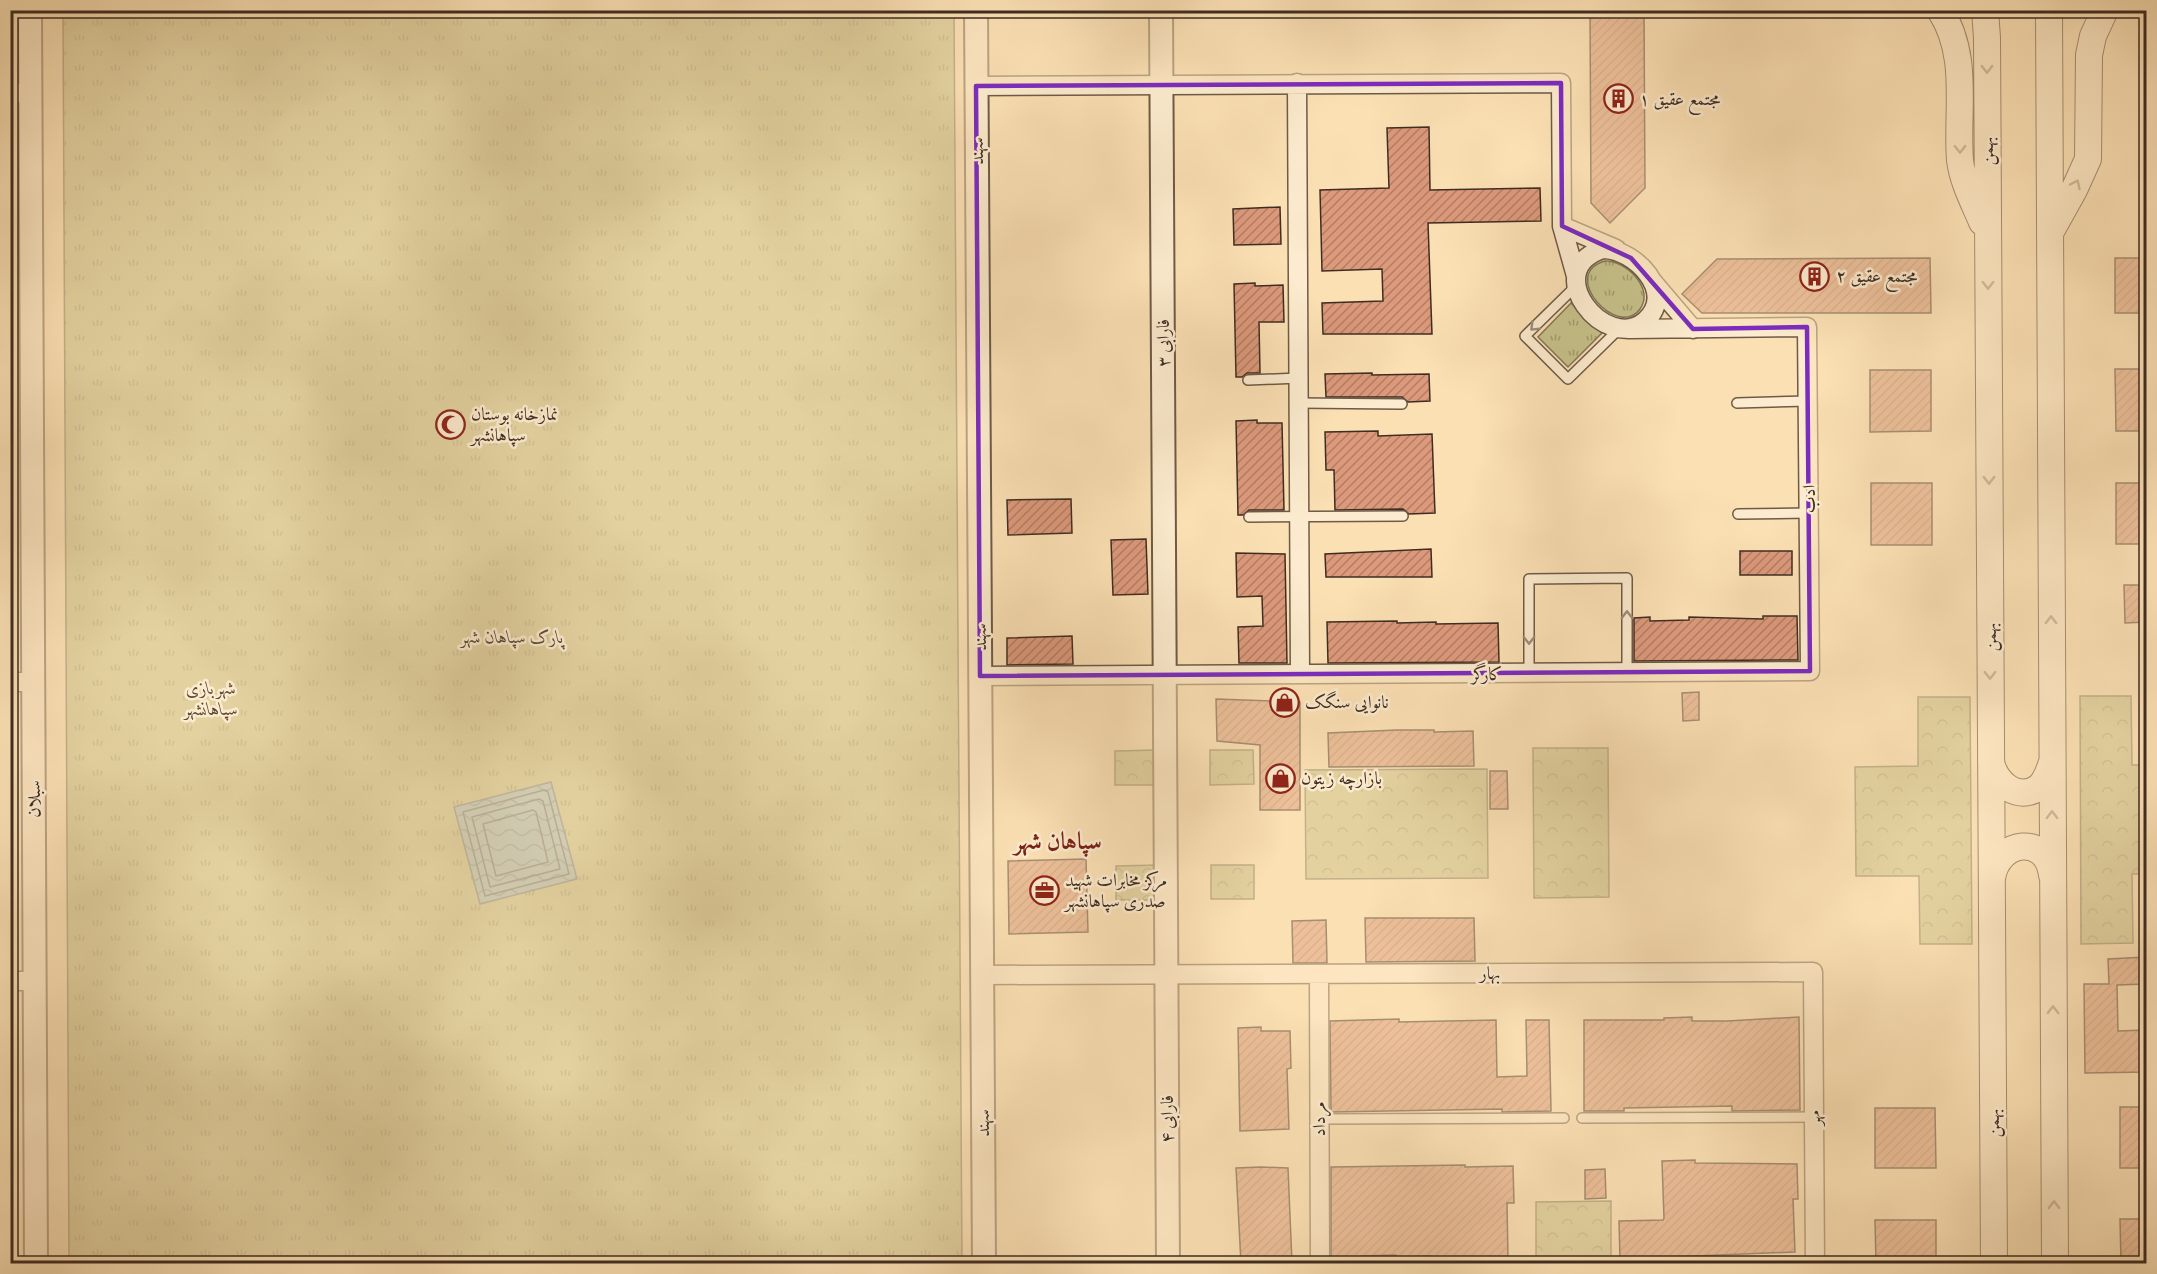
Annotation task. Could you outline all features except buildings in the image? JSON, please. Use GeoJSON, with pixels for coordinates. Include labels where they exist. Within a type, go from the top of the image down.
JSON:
{"type":"FeatureCollection","features":[{"type":"Feature","properties":{"kind":"main road"},"geometry":{"type":"LineString","coordinates":[[1940,10],[1954,40],[1958,58],[1960,162],[1988,236]]}},
{"type":"Feature","properties":{"kind":"main road","name":"بهمن"},"geometry":{"type":"LineString","coordinates":[[1985,10],[1994,1263]]}},
{"type":"Feature","properties":{"kind":"main road"},"geometry":{"type":"LineString","coordinates":[[1987,38],[1988,28],[1993,19],[2003,10]]}},
{"type":"Feature","properties":{"kind":"main road"},"geometry":{"type":"LineString","coordinates":[[2033,10],[2041,17],[2048,38]]}},
{"type":"Feature","properties":{"kind":"main road"},"geometry":{"type":"LineString","coordinates":[[2049,10],[2055,1263]]}},
{"type":"Feature","properties":{"kind":"main road"},"geometry":{"type":"LineString","coordinates":[[2049,236],[2088,159],[2089,56],[2093,36],[2105,10]]}},
{"type":"Feature","properties":{"kind":"main road"},"geometry":{"type":"LineString","coordinates":[[1991,760],[1992,770],[1997,779],[2004,786],[2017,792],[2039,787],[2045,781],[2052,760]]}},
{"type":"Feature","properties":{"kind":"main road"},"geometry":{"type":"LineString","coordinates":[[1992,878],[1997,860],[2004,852],[2017,847],[2033,848],[2042,852],[2049,860],[2053,878]]}},
{"type":"Feature","properties":{"kind":"street","name":"سبلان"},"geometry":{"type":"LineString","coordinates":[[30,10],[20,93],[33,682],[36,1263]]}},
{"type":"Feature","properties":{"kind":"street","name":"سهند"},"geometry":{"type":"LineString","coordinates":[[976,10],[984,1263]]}},
{"type":"Feature","properties":{"kind":"street","name":"فارابی ۳"},"geometry":{"type":"LineString","coordinates":[[1161,10],[1166,974]]}},
{"type":"Feature","properties":{"kind":"street"},"geometry":{"type":"LineString","coordinates":[[1297,83],[1300,674]]}},
{"type":"Feature","properties":{"kind":"street"},"geometry":{"type":"LineString","coordinates":[[976,86],[1561,83],[1562,226],[1579,297],[1600,320],[1608,325],[1624,329],[1693,328]]}},
{"type":"Feature","properties":{"kind":"street"},"geometry":{"type":"LineString","coordinates":[[1562,226],[1623,252],[1631,258],[1693,328]]}},
{"type":"Feature","properties":{"kind":"street"},"geometry":{"type":"LineString","coordinates":[[1576,281],[1585,258],[1593,252],[1614,249],[1623,252]]}},
{"type":"Feature","properties":{"kind":"street"},"geometry":{"type":"LineString","coordinates":[[1624,329],[1638,325],[1653,311],[1656,301],[1652,281]]}},
{"type":"Feature","properties":{"kind":"street","name":"ادب"},"geometry":{"type":"LineString","coordinates":[[1693,328],[1808,327],[1810,671]]}},
{"type":"Feature","properties":{"kind":"street","name":"کارگر"},"geometry":{"type":"LineString","coordinates":[[980,676],[1810,671]]}},
{"type":"Feature","properties":{"kind":"street"},"geometry":{"type":"LineString","coordinates":[[10,682],[33,682]]}},
{"type":"Feature","properties":{"kind":"street","name":"بهار"},"geometry":{"type":"LineString","coordinates":[[982,975],[1813,972]]}},
{"type":"Feature","properties":{"kind":"street","name":"مهر"},"geometry":{"type":"LineString","coordinates":[[1813,972],[1815,1263]]}},
{"type":"Feature","properties":{"kind":"street","name":"فارابی ۴"},"geometry":{"type":"LineString","coordinates":[[1166,974],[1168,1263]]}},
{"type":"Feature","properties":{"kind":"street","name":"مرداد"},"geometry":{"type":"LineString","coordinates":[[1319,974],[1320,1263]]}},
{"type":"Feature","properties":{"kind":"street"},"geometry":{"type":"LineString","coordinates":[[10,981],[35,981]]}},
{"type":"Feature","properties":{"kind":"lane"},"geometry":{"type":"LineString","coordinates":[[1576,281],[1525,336],[1568,379],[1624,329]]}},
{"type":"Feature","properties":{"kind":"lane"},"geometry":{"type":"LineString","coordinates":[[1248,380],[1299,378]]}},
{"type":"Feature","properties":{"kind":"lane"},"geometry":{"type":"LineString","coordinates":[[1737,403],[1808,401]]}},
{"type":"Feature","properties":{"kind":"lane"},"geometry":{"type":"LineString","coordinates":[[1299,404],[1402,404]]}},
{"type":"Feature","properties":{"kind":"lane"},"geometry":{"type":"LineString","coordinates":[[1738,514],[1809,513]]}},
{"type":"Feature","properties":{"kind":"lane"},"geometry":{"type":"LineString","coordinates":[[1249,517],[1403,516]]}},
{"type":"Feature","properties":{"kind":"lane"},"geometry":{"type":"LineString","coordinates":[[1529,674],[1529,579],[1627,578],[1628,673]]}},
{"type":"Feature","properties":{"kind":"lane"},"geometry":{"type":"LineString","coordinates":[[1582,1118],[1814,1117]]}},
{"type":"Feature","properties":{"kind":"lane"},"geometry":{"type":"LineString","coordinates":[[1319,1119],[1564,1118]]}},
{"type":"Feature","properties":{"kind":"highlighted area"},"geometry":{"type":"Polygon","coordinates":[[[1561,83],[1562,226],[1631,258],[1693,329],[1807,327],[1810,671],[980,676],[976,86],[1561,83]]]}},
{"type":"Feature","properties":{"kind":"green space","name":"پارک سپاهان شهر"},"geometry":{"type":"Polygon","coordinates":[[[63,11],[954,11],[962,1263],[69,1263],[63,11]]]}},
{"type":"Feature","properties":{"kind":"green space"},"geometry":{"type":"Polygon","coordinates":[[[1605,261],[1621,265],[1629,270],[1641,284],[1644,301],[1640,309],[1630,316],[1619,316],[1607,311],[1597,302],[1590,290],[1588,278],[1592,268],[1605,261]]]}},
{"type":"Feature","properties":{"kind":"green space"},"geometry":{"type":"Polygon","coordinates":[[[1571,303],[1602,333],[1568,367],[1538,337],[1571,303]]]}},
{"type":"Feature","properties":{"kind":"green space"},"geometry":{"type":"Polygon","coordinates":[[[2080,696],[2131,696],[2132,765],[2146,765],[2146,874],[2132,874],[2133,943],[2081,944],[2080,696]]]}},
{"type":"Feature","properties":{"kind":"green space"},"geometry":{"type":"Polygon","coordinates":[[[1918,697],[1970,697],[1972,944],[1920,944],[1919,876],[1856,876],[1855,767],[1918,766],[1918,697]]]}},
{"type":"Feature","properties":{"kind":"green space"},"geometry":{"type":"Polygon","coordinates":[[[1533,748],[1608,748],[1609,897],[1534,898],[1533,748]]]}},
{"type":"Feature","properties":{"kind":"green space"},"geometry":{"type":"Polygon","coordinates":[[[1158,750],[1159,785],[1115,785],[1115,751],[1158,750]]]}},
{"type":"Feature","properties":{"kind":"green space"},"geometry":{"type":"Polygon","coordinates":[[[1210,750],[1253,750],[1254,784],[1210,785],[1210,750]]]}},
{"type":"Feature","properties":{"kind":"green space"},"geometry":{"type":"Polygon","coordinates":[[[1487,769],[1488,878],[1306,879],[1305,770],[1487,769]]]}},
{"type":"Feature","properties":{"kind":"green space"},"geometry":{"type":"Polygon","coordinates":[[[1159,865],[1159,900],[1116,900],[1116,866],[1159,865]]]}},
{"type":"Feature","properties":{"kind":"green space"},"geometry":{"type":"Polygon","coordinates":[[[1211,865],[1254,865],[1254,899],[1211,899],[1211,865]]]}},
{"type":"Feature","properties":{"kind":"green space"},"geometry":{"type":"Polygon","coordinates":[[[1611,1201],[1611,1263],[1536,1263],[1536,1202],[1611,1201]]]}},
{"type":"Feature","properties":{"kind":"water"},"geometry":{"type":"Polygon","coordinates":[[[551,782],[577,879],[480,904],[454,807],[551,782]]]}},
{"type":"Feature","properties":{"kind":"place","name":"مجتمع عقیق ۱"},"geometry":{"type":"Point","coordinates":[1618,99]}},
{"type":"Feature","properties":{"kind":"place","name":"مجتمع عقیق ۲"},"geometry":{"type":"Point","coordinates":[1815,276]}},
{"type":"Feature","properties":{"kind":"place","name":"نمازخانه بوستان سپاهانشهر"},"geometry":{"type":"Point","coordinates":[450,424]}},
{"type":"Feature","properties":{"kind":"place","name":"نانوایی سنگک"},"geometry":{"type":"Point","coordinates":[1284,702]}},
{"type":"Feature","properties":{"kind":"place","name":"بازارچه زیتون"},"geometry":{"type":"Point","coordinates":[1280,778]}},
{"type":"Feature","properties":{"kind":"place","name":"مرکز مخابرات شهید صدری سپاهانشهر"},"geometry":{"type":"Point","coordinates":[1044,890]}},
{"type":"Feature","properties":{"kind":"district","name":"سپاهان شهر"},"geometry":{"type":"Point","coordinates":[1058,841]}},
{"type":"Feature","properties":{"kind":"park label","name":"شهربازی سپاهانشهر"},"geometry":{"type":"Point","coordinates":[211,698]}}]}
